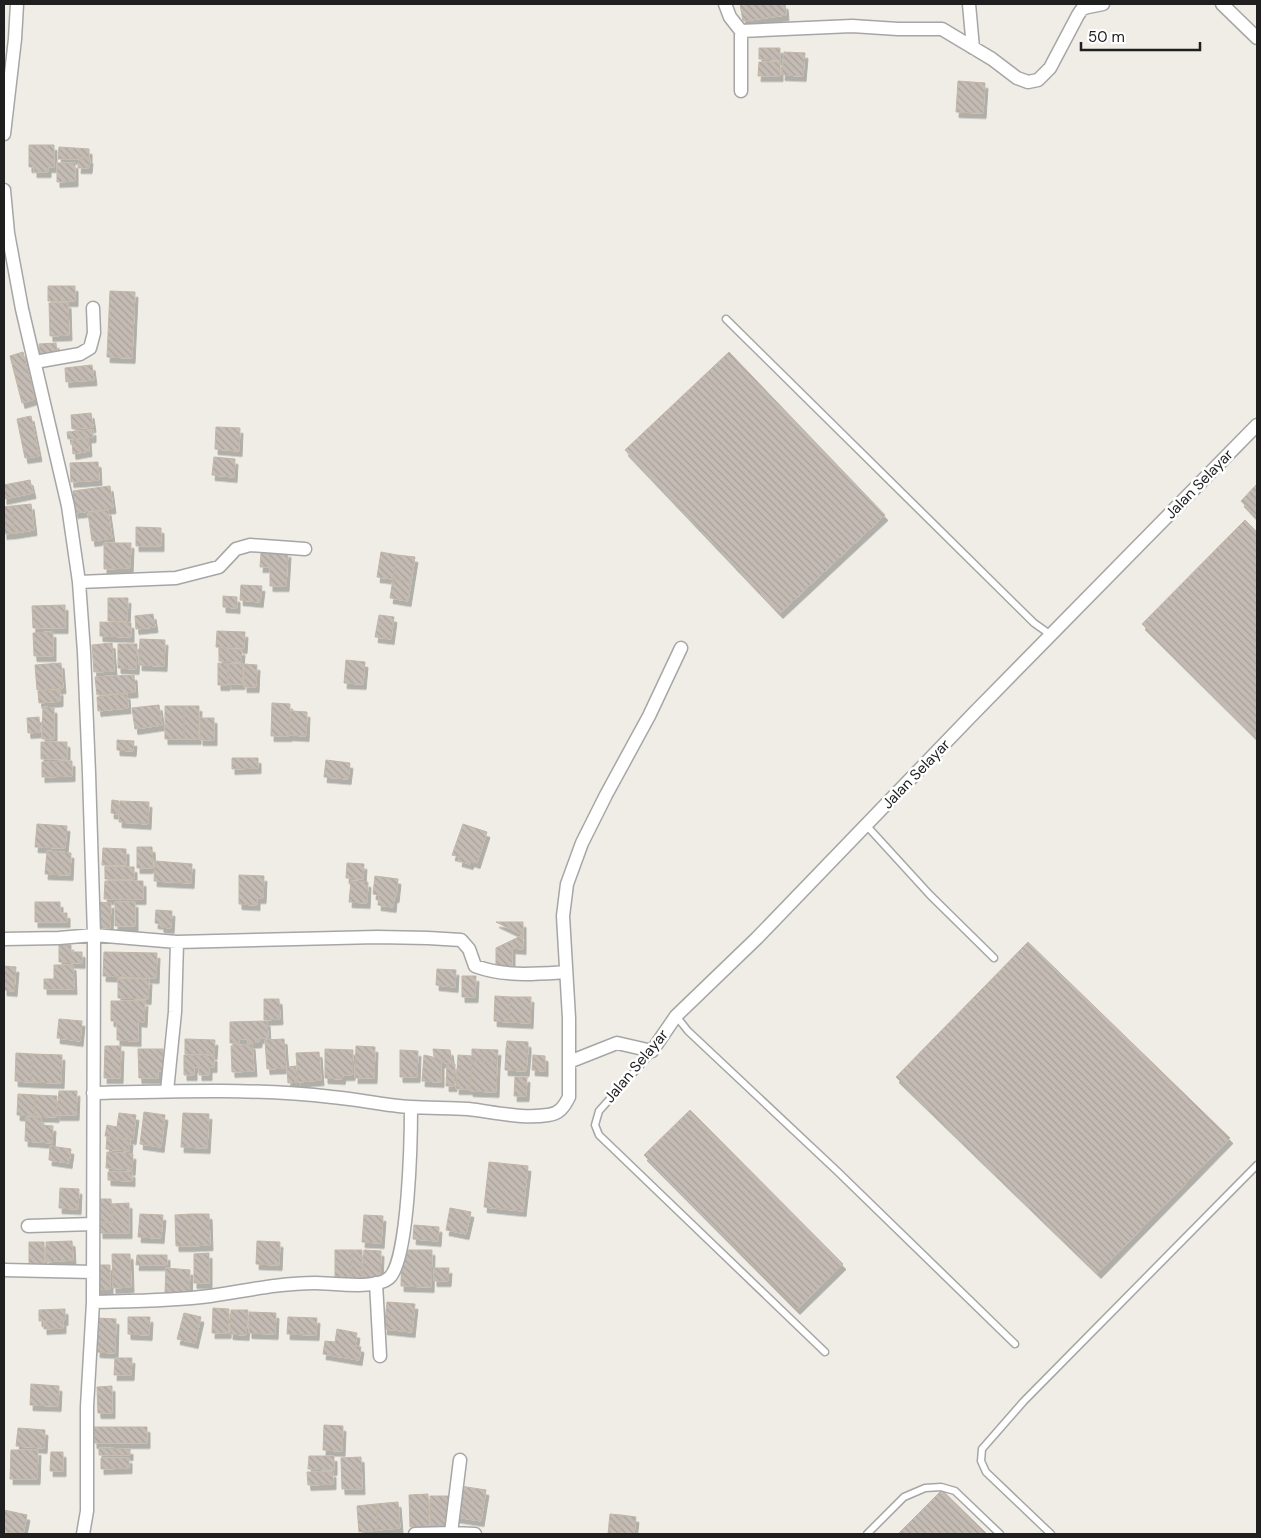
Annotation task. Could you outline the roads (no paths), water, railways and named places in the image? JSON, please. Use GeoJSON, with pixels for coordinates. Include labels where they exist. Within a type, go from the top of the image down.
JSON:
{"type":"FeatureCollection","features":[{"type":"Feature","properties":{"kind":"street"},"geometry":{"type":"LineString","coordinates":[[4,134],[15,40],[17,4]]}},
{"type":"Feature","properties":{"kind":"street"},"geometry":{"type":"LineString","coordinates":[[726,4],[730,17],[741,31],[742,91]]}},
{"type":"Feature","properties":{"kind":"street"},"geometry":{"type":"LineString","coordinates":[[969,4],[973,48]]}},
{"type":"Feature","properties":{"kind":"street"},"geometry":{"type":"LineString","coordinates":[[741,31],[852,26],[942,29],[992,59],[1017,78],[1028,82],[1038,80],[1050,68],[1082,9],[1088,6],[1103,4]]}},
{"type":"Feature","properties":{"kind":"street"},"geometry":{"type":"LineString","coordinates":[[1222,4],[1257,38]]}},
{"type":"Feature","properties":{"kind":"street"},"geometry":{"type":"LineString","coordinates":[[4,190],[8,234],[22,309],[68,506],[79,582],[89,773],[94,935],[93,1302],[87,1407],[87,1511],[83,1534]]}},
{"type":"Feature","properties":{"kind":"street"},"geometry":{"type":"LineString","coordinates":[[35,362],[80,354],[90,348],[94,333],[93,308]]}},
{"type":"Feature","properties":{"kind":"street","name":"Jalan Selayar"},"geometry":{"type":"LineString","coordinates":[[652,1051],[676,1016],[757,938],[1257,424]]}},
{"type":"Feature","properties":{"kind":"street"},"geometry":{"type":"LineString","coordinates":[[79,582],[176,578],[219,567],[236,549],[250,545],[305,550]]}},
{"type":"Feature","properties":{"kind":"street"},"geometry":{"type":"LineString","coordinates":[[93,1093],[167,1091],[262,1092],[331,1096],[411,1107],[449,1108],[519,1116],[550,1115],[560,1111],[569,1096],[569,1018],[564,916],[567,884],[582,843],[649,716],[681,648]]}},
{"type":"Feature","properties":{"kind":"street"},"geometry":{"type":"LineString","coordinates":[[4,939],[94,935],[177,942],[377,937],[428,938],[461,940],[470,950],[476,966],[489,971],[506,974],[566,972]]}},
{"type":"Feature","properties":{"kind":"street"},"geometry":{"type":"LineString","coordinates":[[167,1091],[175,1012],[177,942]]}},
{"type":"Feature","properties":{"kind":"street"},"geometry":{"type":"LineString","coordinates":[[569,1062],[617,1043],[652,1051]]}},
{"type":"Feature","properties":{"kind":"street"},"geometry":{"type":"LineString","coordinates":[[93,1302],[192,1298],[283,1285],[314,1283],[370,1284],[389,1278],[394,1272],[398,1261],[408,1189],[411,1151],[411,1107]]}},
{"type":"Feature","properties":{"kind":"street"},"geometry":{"type":"LineString","coordinates":[[28,1226],[93,1224]]}},
{"type":"Feature","properties":{"kind":"street"},"geometry":{"type":"LineString","coordinates":[[4,1270],[93,1272]]}},
{"type":"Feature","properties":{"kind":"street"},"geometry":{"type":"LineString","coordinates":[[376,1283],[380,1356]]}},
{"type":"Feature","properties":{"kind":"street"},"geometry":{"type":"LineString","coordinates":[[451,1533],[460,1460]]}},
{"type":"Feature","properties":{"kind":"street"},"geometry":{"type":"LineString","coordinates":[[416,1534],[475,1534]]}},
{"type":"Feature","properties":{"kind":"lane"},"geometry":{"type":"LineString","coordinates":[[726,320],[1034,623],[1051,635]]}},
{"type":"Feature","properties":{"kind":"lane"},"geometry":{"type":"LineString","coordinates":[[866,825],[930,894],[994,958]]}},
{"type":"Feature","properties":{"kind":"lane"},"geometry":{"type":"LineString","coordinates":[[676,1016],[688,1031],[844,1178],[1015,1344]]}},
{"type":"Feature","properties":{"kind":"lane","name":"Jalan Selayar"},"geometry":{"type":"LineString","coordinates":[[652,1051],[598,1111],[595,1124],[599,1135],[825,1352]]}},
{"type":"Feature","properties":{"kind":"lane"},"geometry":{"type":"LineString","coordinates":[[1051,1534],[986,1472],[981,1462],[982,1449],[1024,1401],[1257,1166]]}},
{"type":"Feature","properties":{"kind":"lane"},"geometry":{"type":"LineString","coordinates":[[867,1534],[904,1497],[925,1488],[940,1487],[955,1491],[1000,1534]]}}]}
